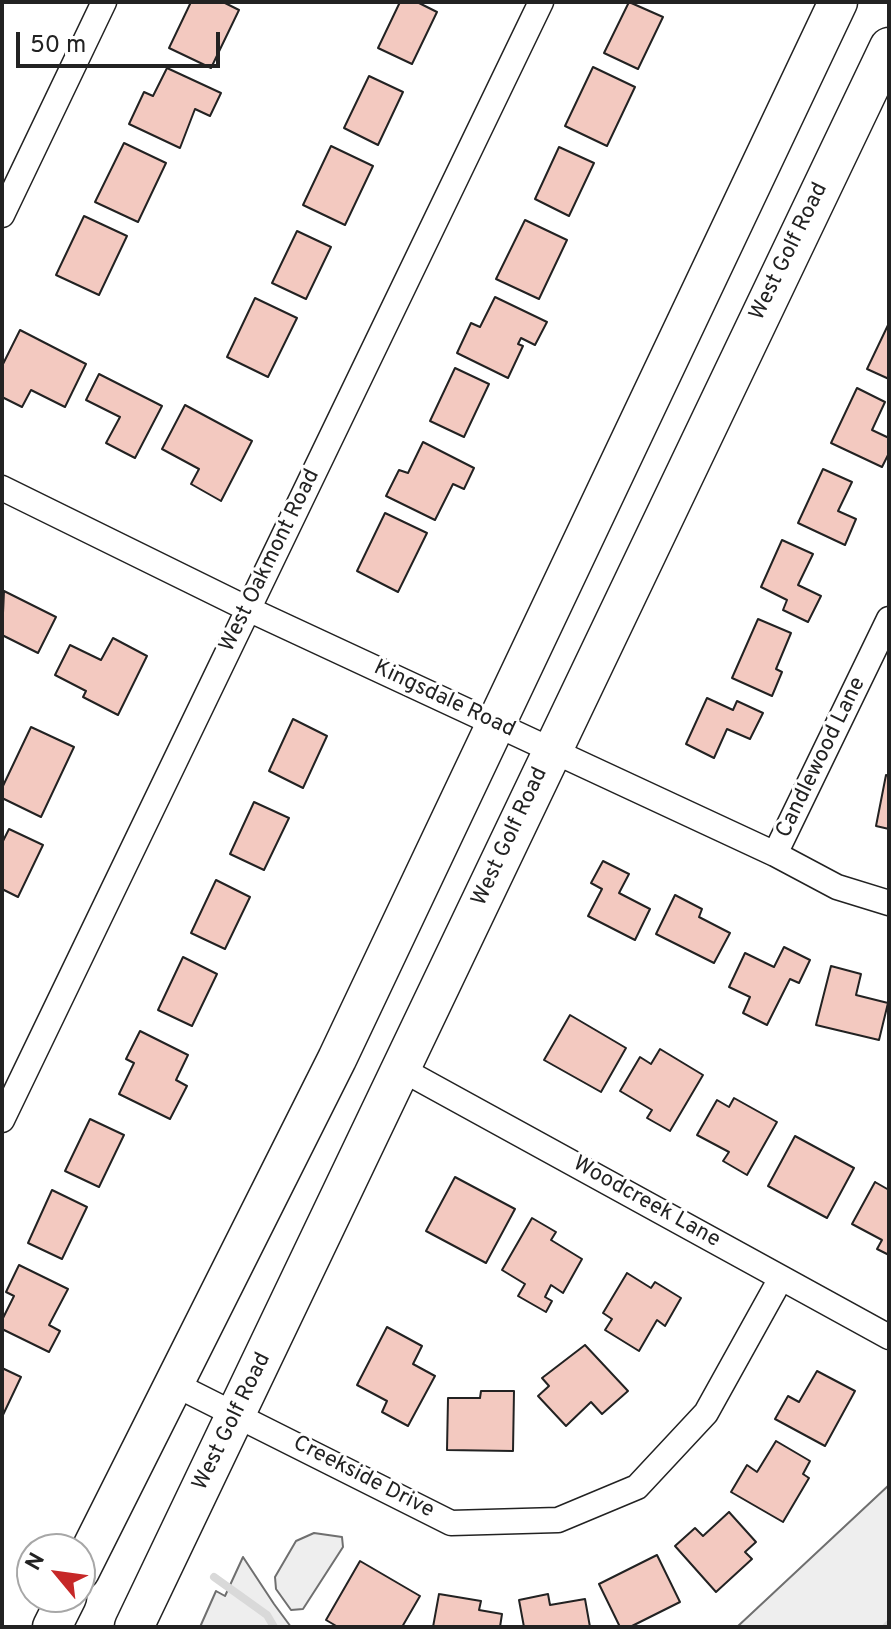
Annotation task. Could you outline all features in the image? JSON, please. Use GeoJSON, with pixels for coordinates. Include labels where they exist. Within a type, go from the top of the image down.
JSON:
{"type":"FeatureCollection","features":[{"type":"Feature","properties":{"kind":"main road"},"geometry":{"type":"LineString","coordinates":[[96,1539],[337,1059],[838,2]]}},
{"type":"Feature","properties":{"kind":"main road","name":"West Golf Road"},"geometry":{"type":"LineString","coordinates":[[134,1627],[403,1070],[551,750],[889,47]]}},
{"type":"Feature","properties":{"kind":"street"},"geometry":{"type":"LineString","coordinates":[[2,215],[104,2]]}},
{"type":"Feature","properties":{"kind":"street","name":"West Oakmont Road"},"geometry":{"type":"LineString","coordinates":[[2,1120],[541,2]]}},
{"type":"Feature","properties":{"kind":"street","name":"Kingsdale Road"},"geometry":{"type":"LineString","coordinates":[[2,488],[248,609],[775,854],[837,887],[889,903]]}},
{"type":"Feature","properties":{"kind":"street","name":"Candlewood Lane"},"geometry":{"type":"LineString","coordinates":[[775,854],[889,619]]}},
{"type":"Feature","properties":{"kind":"street","name":"Woodcreek Lane"},"geometry":{"type":"LineString","coordinates":[[403,1070],[889,1337]]}},
{"type":"Feature","properties":{"kind":"street","name":"Creekside Drive"},"geometry":{"type":"LineString","coordinates":[[174,1384],[451,1523],[558,1520],[637,1487],[706,1413],[781,1278]]}},
{"type":"Feature","properties":{"kind":"shaded area"},"geometry":{"type":"Polygon","coordinates":[[[889,1485],[889,1627],[737,1627],[889,1485]]]}},
{"type":"Feature","properties":{"kind":"shaded area"},"geometry":{"type":"Polygon","coordinates":[[[314,1533],[342,1537],[343,1547],[303,1609],[291,1610],[276,1589],[275,1577],[296,1541],[314,1533]]]}},
{"type":"Feature","properties":{"kind":"shaded area"},"geometry":{"type":"Polygon","coordinates":[[[243,1557],[291,1627],[200,1627],[216,1591],[225,1596],[243,1557]]]}},
{"type":"Feature","properties":{"kind":"building"},"geometry":{"type":"Polygon","coordinates":[[[191,2],[223,2],[239,10],[211,68],[169,48],[191,2]]]}},
{"type":"Feature","properties":{"kind":"building"},"geometry":{"type":"Polygon","coordinates":[[[400,2],[417,2],[437,12],[412,64],[378,48],[400,2]]]}},
{"type":"Feature","properties":{"kind":"building"},"geometry":{"type":"Polygon","coordinates":[[[629,2],[663,17],[638,69],[604,53],[629,2]]]}},
{"type":"Feature","properties":{"kind":"building"},"geometry":{"type":"Polygon","coordinates":[[[593,67],[635,87],[607,146],[565,126],[593,67]]]}},
{"type":"Feature","properties":{"kind":"building"},"geometry":{"type":"Polygon","coordinates":[[[167,68],[221,93],[210,116],[195,109],[180,148],[129,124],[144,92],[153,96],[167,68]]]}},
{"type":"Feature","properties":{"kind":"building"},"geometry":{"type":"Polygon","coordinates":[[[369,76],[403,92],[378,145],[344,128],[369,76]]]}},
{"type":"Feature","properties":{"kind":"building"},"geometry":{"type":"Polygon","coordinates":[[[124,143],[166,163],[138,222],[95,202],[124,143]]]}},
{"type":"Feature","properties":{"kind":"building"},"geometry":{"type":"Polygon","coordinates":[[[331,146],[373,166],[345,225],[303,205],[331,146]]]}},
{"type":"Feature","properties":{"kind":"building"},"geometry":{"type":"Polygon","coordinates":[[[559,147],[594,163],[569,216],[535,199],[559,147]]]}},
{"type":"Feature","properties":{"kind":"building"},"geometry":{"type":"Polygon","coordinates":[[[84,216],[127,236],[99,295],[56,275],[84,216]]]}},
{"type":"Feature","properties":{"kind":"building"},"geometry":{"type":"Polygon","coordinates":[[[525,220],[567,240],[539,299],[496,279],[525,220]]]}},
{"type":"Feature","properties":{"kind":"building"},"geometry":{"type":"Polygon","coordinates":[[[297,231],[331,247],[306,299],[272,283],[297,231]]]}},
{"type":"Feature","properties":{"kind":"building"},"geometry":{"type":"Polygon","coordinates":[[[495,297],[547,322],[535,345],[521,338],[518,344],[523,346],[508,378],[457,353],[471,323],[480,327],[495,297]]]}},
{"type":"Feature","properties":{"kind":"building"},"geometry":{"type":"Polygon","coordinates":[[[255,298],[297,318],[268,377],[227,357],[255,298]]]}},
{"type":"Feature","properties":{"kind":"building"},"geometry":{"type":"Polygon","coordinates":[[[889,323],[889,379],[867,369],[889,323]]]}},
{"type":"Feature","properties":{"kind":"building"},"geometry":{"type":"Polygon","coordinates":[[[20,330],[86,364],[65,407],[31,390],[22,407],[2,397],[2,366],[20,330]]]}},
{"type":"Feature","properties":{"kind":"building"},"geometry":{"type":"Polygon","coordinates":[[[455,368],[489,384],[464,437],[430,421],[455,368]]]}},
{"type":"Feature","properties":{"kind":"building"},"geometry":{"type":"Polygon","coordinates":[[[99,374],[162,406],[135,458],[106,443],[120,417],[86,400],[99,374]]]}},
{"type":"Feature","properties":{"kind":"building"},"geometry":{"type":"Polygon","coordinates":[[[857,388],[885,402],[872,430],[889,438],[889,453],[882,467],[831,443],[857,388]]]}},
{"type":"Feature","properties":{"kind":"building"},"geometry":{"type":"Polygon","coordinates":[[[185,405],[252,441],[221,501],[191,484],[199,469],[162,449],[185,405]]]}},
{"type":"Feature","properties":{"kind":"building"},"geometry":{"type":"Polygon","coordinates":[[[423,442],[474,468],[464,489],[453,484],[435,520],[386,496],[399,470],[408,473],[423,442]]]}},
{"type":"Feature","properties":{"kind":"building"},"geometry":{"type":"Polygon","coordinates":[[[823,469],[852,482],[838,511],[856,519],[845,545],[798,523],[823,469]]]}},
{"type":"Feature","properties":{"kind":"building"},"geometry":{"type":"Polygon","coordinates":[[[385,513],[427,533],[398,592],[357,571],[385,513]]]}},
{"type":"Feature","properties":{"kind":"building"},"geometry":{"type":"Polygon","coordinates":[[[782,540],[813,554],[798,585],[821,596],[808,622],[783,610],[787,600],[761,587],[782,540]]]}},
{"type":"Feature","properties":{"kind":"building"},"geometry":{"type":"Polygon","coordinates":[[[4,591],[56,617],[38,653],[2,635],[4,591]]]}},
{"type":"Feature","properties":{"kind":"building"},"geometry":{"type":"Polygon","coordinates":[[[758,619],[791,633],[776,669],[782,672],[772,696],[732,678],[758,619]]]}},
{"type":"Feature","properties":{"kind":"building"},"geometry":{"type":"Polygon","coordinates":[[[113,638],[147,656],[118,715],[83,697],[86,691],[55,675],[70,645],[101,660],[113,638]]]}},
{"type":"Feature","properties":{"kind":"building"},"geometry":{"type":"Polygon","coordinates":[[[707,698],[733,710],[737,701],[763,713],[750,739],[727,729],[714,758],[686,744],[707,698]]]}},
{"type":"Feature","properties":{"kind":"building"},"geometry":{"type":"Polygon","coordinates":[[[293,719],[327,736],[303,788],[269,771],[293,719]]]}},
{"type":"Feature","properties":{"kind":"building"},"geometry":{"type":"Polygon","coordinates":[[[31,727],[74,747],[41,817],[2,798],[2,788],[31,727]]]}},
{"type":"Feature","properties":{"kind":"building"},"geometry":{"type":"Polygon","coordinates":[[[886,775],[889,776],[889,829],[876,826],[886,775]]]}},
{"type":"Feature","properties":{"kind":"building"},"geometry":{"type":"Polygon","coordinates":[[[254,802],[289,818],[264,870],[230,854],[254,802]]]}},
{"type":"Feature","properties":{"kind":"building"},"geometry":{"type":"Polygon","coordinates":[[[9,829],[43,845],[18,897],[2,889],[2,843],[9,829]]]}},
{"type":"Feature","properties":{"kind":"building"},"geometry":{"type":"Polygon","coordinates":[[[603,861],[629,874],[619,893],[650,909],[635,940],[588,916],[602,889],[591,883],[603,861]]]}},
{"type":"Feature","properties":{"kind":"building"},"geometry":{"type":"Polygon","coordinates":[[[216,880],[250,897],[225,949],[191,933],[216,880]]]}},
{"type":"Feature","properties":{"kind":"building"},"geometry":{"type":"Polygon","coordinates":[[[675,895],[702,909],[699,917],[730,933],[714,963],[656,934],[675,895]]]}},
{"type":"Feature","properties":{"kind":"building"},"geometry":{"type":"Polygon","coordinates":[[[784,947],[810,960],[799,983],[790,979],[767,1025],[743,1013],[750,997],[729,987],[745,953],[774,967],[784,947]]]}},
{"type":"Feature","properties":{"kind":"building"},"geometry":{"type":"Polygon","coordinates":[[[183,957],[217,974],[192,1026],[158,1010],[183,957]]]}},
{"type":"Feature","properties":{"kind":"building"},"geometry":{"type":"Polygon","coordinates":[[[831,966],[861,974],[856,995],[888,1003],[879,1040],[816,1025],[831,966]]]}},
{"type":"Feature","properties":{"kind":"building"},"geometry":{"type":"Polygon","coordinates":[[[570,1015],[626,1048],[601,1092],[544,1060],[570,1015]]]}},
{"type":"Feature","properties":{"kind":"building"},"geometry":{"type":"Polygon","coordinates":[[[140,1031],[188,1055],[176,1080],[187,1086],[170,1119],[119,1094],[134,1063],[126,1059],[140,1031]]]}},
{"type":"Feature","properties":{"kind":"building"},"geometry":{"type":"Polygon","coordinates":[[[660,1049],[703,1075],[670,1131],[647,1118],[652,1110],[620,1091],[640,1057],[651,1064],[660,1049]]]}},
{"type":"Feature","properties":{"kind":"building"},"geometry":{"type":"Polygon","coordinates":[[[734,1098],[777,1122],[747,1175],[723,1161],[729,1152],[697,1135],[717,1100],[729,1107],[734,1098]]]}},
{"type":"Feature","properties":{"kind":"building"},"geometry":{"type":"Polygon","coordinates":[[[90,1119],[124,1135],[99,1187],[65,1171],[90,1119]]]}},
{"type":"Feature","properties":{"kind":"building"},"geometry":{"type":"Polygon","coordinates":[[[795,1136],[854,1168],[827,1218],[768,1186],[795,1136]]]}},
{"type":"Feature","properties":{"kind":"building"},"geometry":{"type":"Polygon","coordinates":[[[455,1177],[515,1209],[486,1263],[426,1231],[455,1177]]]}},
{"type":"Feature","properties":{"kind":"building"},"geometry":{"type":"Polygon","coordinates":[[[875,1182],[889,1190],[889,1255],[877,1249],[882,1240],[852,1224],[875,1182]]]}},
{"type":"Feature","properties":{"kind":"building"},"geometry":{"type":"Polygon","coordinates":[[[52,1190],[87,1207],[62,1259],[28,1243],[52,1190]]]}},
{"type":"Feature","properties":{"kind":"building"},"geometry":{"type":"Polygon","coordinates":[[[532,1218],[556,1232],[551,1240],[582,1259],[563,1293],[551,1285],[545,1297],[552,1301],[546,1312],[518,1296],[525,1284],[502,1270],[532,1218]]]}},
{"type":"Feature","properties":{"kind":"building"},"geometry":{"type":"Polygon","coordinates":[[[19,1265],[68,1289],[49,1325],[60,1331],[49,1352],[2,1329],[2,1320],[14,1296],[6,1292],[19,1265]]]}},
{"type":"Feature","properties":{"kind":"building"},"geometry":{"type":"Polygon","coordinates":[[[627,1273],[651,1288],[655,1282],[681,1298],[665,1326],[657,1320],[639,1351],[605,1330],[612,1319],[603,1313],[627,1273]]]}},
{"type":"Feature","properties":{"kind":"building"},"geometry":{"type":"Polygon","coordinates":[[[387,1327],[422,1346],[413,1364],[435,1376],[408,1426],[382,1412],[387,1401],[357,1385],[387,1327]]]}},
{"type":"Feature","properties":{"kind":"building"},"geometry":{"type":"Polygon","coordinates":[[[585,1345],[628,1391],[602,1414],[591,1402],[566,1426],[538,1396],[549,1386],[542,1378],[585,1345]]]}},
{"type":"Feature","properties":{"kind":"building"},"geometry":{"type":"Polygon","coordinates":[[[2,1368],[21,1377],[2,1417],[2,1368]]]}},
{"type":"Feature","properties":{"kind":"building"},"geometry":{"type":"Polygon","coordinates":[[[817,1371],[855,1391],[825,1446],[775,1419],[788,1396],[799,1402],[817,1371]]]}},
{"type":"Feature","properties":{"kind":"building"},"geometry":{"type":"Polygon","coordinates":[[[481,1391],[514,1391],[513,1451],[447,1450],[448,1398],[480,1398],[481,1391]]]}},
{"type":"Feature","properties":{"kind":"building"},"geometry":{"type":"Polygon","coordinates":[[[776,1441],[810,1461],[803,1474],[809,1478],[783,1522],[731,1492],[747,1465],[757,1472],[776,1441]]]}},
{"type":"Feature","properties":{"kind":"building"},"geometry":{"type":"Polygon","coordinates":[[[729,1512],[756,1542],[745,1552],[752,1559],[716,1592],[675,1546],[695,1528],[703,1536],[729,1512]]]}},
{"type":"Feature","properties":{"kind":"building"},"geometry":{"type":"Polygon","coordinates":[[[657,1555],[680,1602],[630,1627],[620,1627],[599,1584],[657,1555]]]}},
{"type":"Feature","properties":{"kind":"building"},"geometry":{"type":"Polygon","coordinates":[[[360,1561],[420,1596],[402,1627],[338,1627],[326,1620],[360,1561]]]}},
{"type":"Feature","properties":{"kind":"building"},"geometry":{"type":"Polygon","coordinates":[[[439,1594],[481,1601],[479,1610],[502,1614],[500,1627],[433,1627],[439,1594]]]}},
{"type":"Feature","properties":{"kind":"building"},"geometry":{"type":"Polygon","coordinates":[[[548,1594],[550,1605],[585,1599],[590,1627],[524,1627],[519,1600],[548,1594]]]}},
{"type":"Feature","properties":{"kind":"waterway"},"geometry":{"type":"LineString","coordinates":[[214,1577],[267,1615],[274,1627]]}},
{"type":"Feature","properties":{"kind":"waterway"},"geometry":{"type":"LineString","coordinates":[[886,1627],[889,1624]]}}]}
